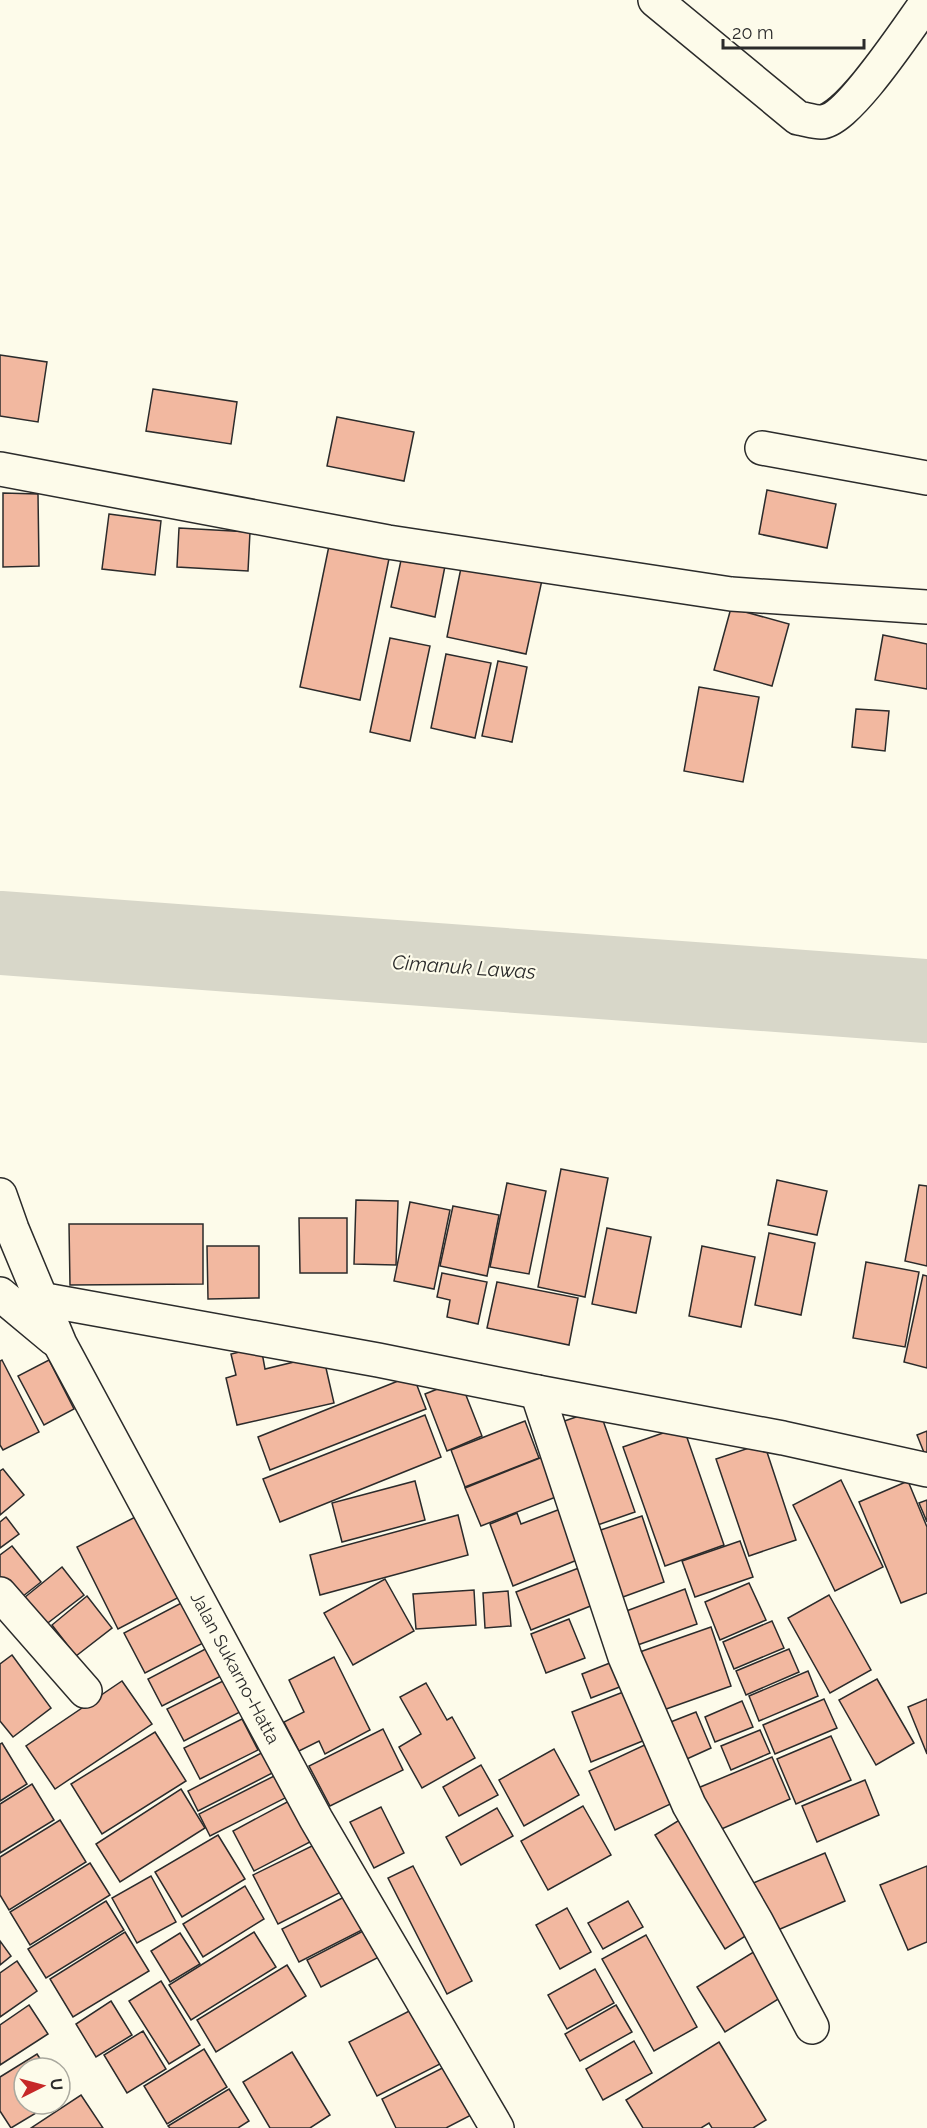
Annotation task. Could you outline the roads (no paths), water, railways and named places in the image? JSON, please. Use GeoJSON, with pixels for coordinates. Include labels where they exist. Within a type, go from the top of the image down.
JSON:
{"type":"FeatureCollection","features":[{"type":"Feature","properties":{"kind":"main road"},"geometry":{"type":"LineString","coordinates":[[655,0],[798,118],[822,122],[840,114],[859,93],[927,2]]}},
{"type":"Feature","properties":{"kind":"main road"},"geometry":{"type":"LineString","coordinates":[[762,448],[927,478]]}},
{"type":"Feature","properties":{"kind":"main road"},"geometry":{"type":"LineString","coordinates":[[0,470],[388,542],[731,594],[927,607]]}},
{"type":"Feature","properties":{"kind":"main road","name":"Jalan Sukarno-Hatta"},"geometry":{"type":"LineString","coordinates":[[0,1195],[60,1344],[316,1819],[497,2128]]}},
{"type":"Feature","properties":{"kind":"main road"},"geometry":{"type":"LineString","coordinates":[[2,1298],[60,1344]]}},
{"type":"Feature","properties":{"kind":"main road"},"geometry":{"type":"LineString","coordinates":[[40,1299],[378,1360],[783,1438],[927,1470]]}},
{"type":"Feature","properties":{"kind":"main road"},"geometry":{"type":"LineString","coordinates":[[537,1392],[625,1657],[652,1720],[689,1805],[756,1921],[812,2027]]}},
{"type":"Feature","properties":{"kind":"main road"},"geometry":{"type":"LineString","coordinates":[[0,1594],[85,1691]]}},
{"type":"Feature","properties":{"kind":"waterway","name":"Cimanuk Lawas"},"geometry":{"type":"LineString","coordinates":[[0,933],[927,1001]]}}]}
